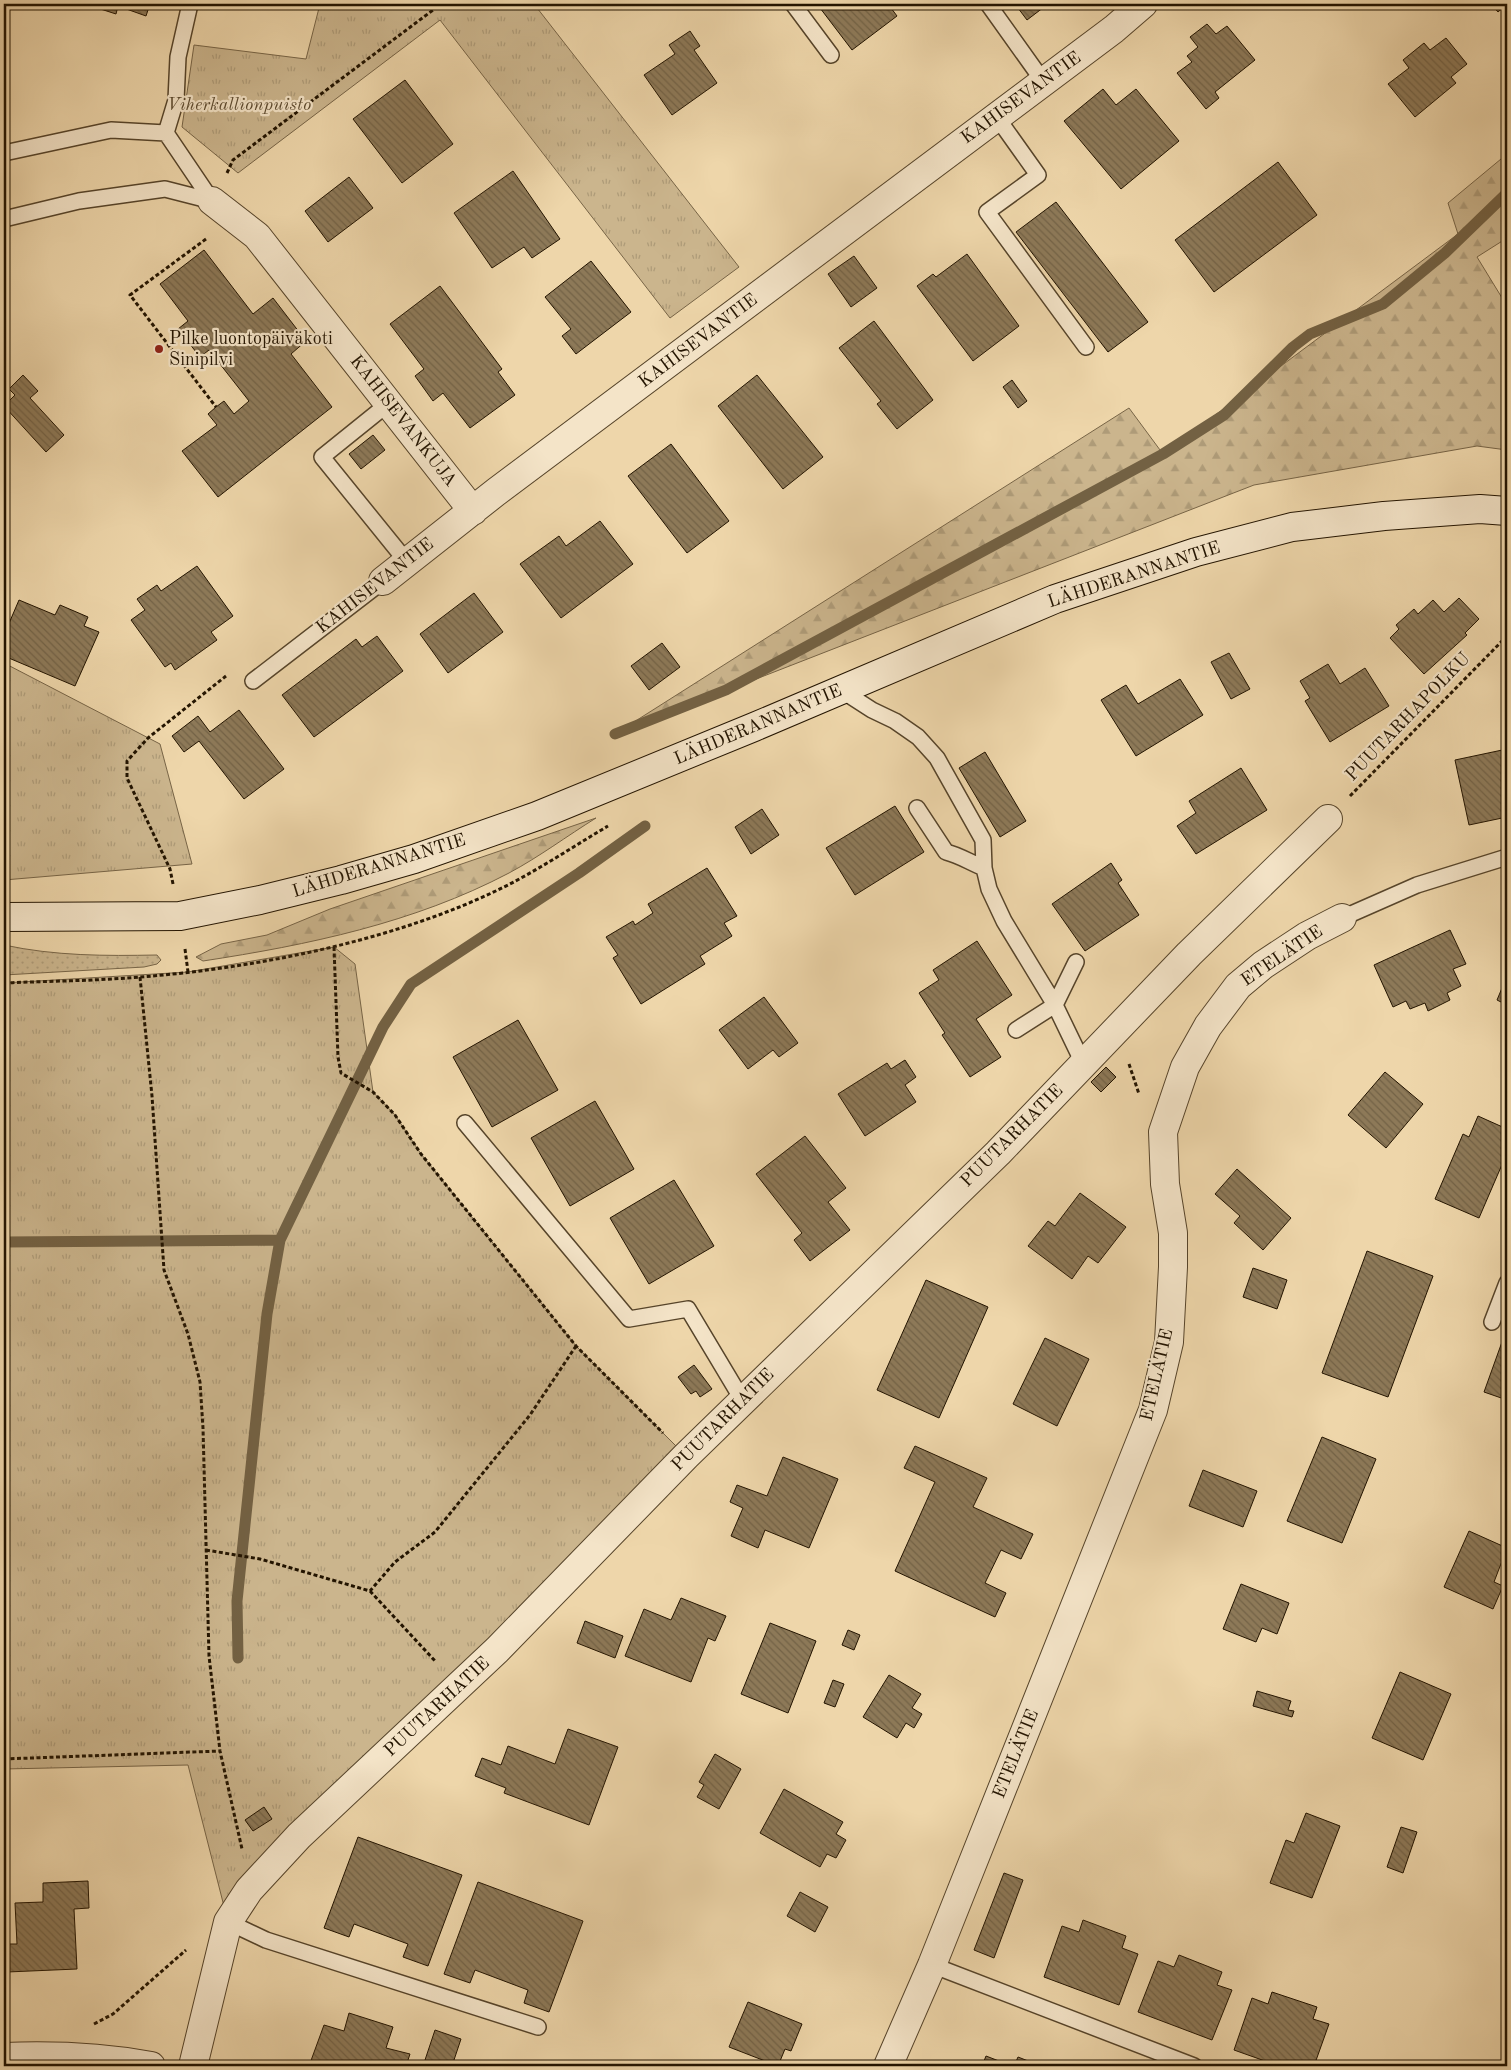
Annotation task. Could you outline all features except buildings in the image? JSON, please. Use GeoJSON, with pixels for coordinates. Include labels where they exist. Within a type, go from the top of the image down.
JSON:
{"type":"FeatureCollection","features":[{"type":"Feature","properties":{"kind":"street","name":"KAHISEVANTIE"},"geometry":{"type":"LineString","coordinates":[[383,580],[996,116],[1114,29],[1143,4]]}},
{"type":"Feature","properties":{"kind":"street","name":"KAHISEVANKUJA"},"geometry":{"type":"LineString","coordinates":[[212,201],[257,236],[473,511]]}},
{"type":"Feature","properties":{"kind":"street","name":"LÄHDERANNANTIE"},"geometry":{"type":"LineString","coordinates":[[4,917],[180,916],[260,900],[340,880],[414,858],[537,816],[1055,599],[1196,552],[1301,526],[1384,516],[1480,509],[1507,511]]}},
{"type":"Feature","properties":{"kind":"street","name":"PUUTARHATIE"},"geometry":{"type":"LineString","coordinates":[[193,2066],[228,1922],[250,1890],[300,1836],[497,1650],[686,1456],[998,1153],[1116,1028],[1328,819]]}},
{"type":"Feature","properties":{"kind":"street","name":"ETELÄTIE"},"geometry":{"type":"LineString","coordinates":[[888,2066],[932,1965],[1153,1410],[1169,1342],[1174,1267],[1173,1233],[1165,1184],[1164,1132],[1185,1067],[1225,1001],[1238,986],[1263,965],[1307,936],[1342,918]]}},
{"type":"Feature","properties":{"kind":"street"},"geometry":{"type":"LineString","coordinates":[[4,2057],[58,2055],[122,2061],[151,2066]]}},
{"type":"Feature","properties":{"kind":"lane"},"geometry":{"type":"LineString","coordinates":[[166,134],[176,100],[178,57],[190,4]]}},
{"type":"Feature","properties":{"kind":"lane"},"geometry":{"type":"LineString","coordinates":[[793,4],[831,55]]}},
{"type":"Feature","properties":{"kind":"lane"},"geometry":{"type":"LineString","coordinates":[[988,4],[1044,80]]}},
{"type":"Feature","properties":{"kind":"lane"},"geometry":{"type":"LineString","coordinates":[[996,116],[1038,175],[987,212],[1086,347]]}},
{"type":"Feature","properties":{"kind":"lane"},"geometry":{"type":"LineString","coordinates":[[4,152],[111,130],[166,134]]}},
{"type":"Feature","properties":{"kind":"lane"},"geometry":{"type":"LineString","coordinates":[[166,134],[212,201]]}},
{"type":"Feature","properties":{"kind":"lane"},"geometry":{"type":"LineString","coordinates":[[4,219],[79,201],[165,189],[212,201]]}},
{"type":"Feature","properties":{"kind":"lane"},"geometry":{"type":"LineString","coordinates":[[389,403],[322,457],[407,562]]}},
{"type":"Feature","properties":{"kind":"lane","name":"KAHISEVANTIE"},"geometry":{"type":"LineString","coordinates":[[253,681],[383,580]]}},
{"type":"Feature","properties":{"kind":"lane"},"geometry":{"type":"LineString","coordinates":[[841,690],[872,710],[895,720],[918,737],[937,758],[983,840],[984,868],[989,889],[1004,921],[1055,1005],[1083,1063]]}},
{"type":"Feature","properties":{"kind":"lane"},"geometry":{"type":"LineString","coordinates":[[917,808],[946,852],[956,854],[967,862],[984,868]]}},
{"type":"Feature","properties":{"kind":"lane","name":"ETELÄTIE"},"geometry":{"type":"LineString","coordinates":[[1342,918],[1417,885],[1507,857]]}},
{"type":"Feature","properties":{"kind":"lane"},"geometry":{"type":"LineString","coordinates":[[1016,1030],[1055,1005],[1076,962]]}},
{"type":"Feature","properties":{"kind":"lane"},"geometry":{"type":"LineString","coordinates":[[464,1123],[629,1319],[688,1309],[743,1400]]}},
{"type":"Feature","properties":{"kind":"lane"},"geometry":{"type":"LineString","coordinates":[[1492,1322],[1507,1283]]}},
{"type":"Feature","properties":{"kind":"lane"},"geometry":{"type":"LineString","coordinates":[[228,1922],[266,1940],[538,2027]]}},
{"type":"Feature","properties":{"kind":"lane"},"geometry":{"type":"LineString","coordinates":[[932,1965],[1194,2066]]}},
{"type":"Feature","properties":{"kind":"path"},"geometry":{"type":"LineString","coordinates":[[212,201],[233,160],[441,4]]}},
{"type":"Feature","properties":{"kind":"path"},"geometry":{"type":"LineString","coordinates":[[207,238],[130,295],[216,407]]}},
{"type":"Feature","properties":{"kind":"path","name":"PUUTARHAPOLKU"},"geometry":{"type":"LineString","coordinates":[[1328,819],[1507,636]]}},
{"type":"Feature","properties":{"kind":"path"},"geometry":{"type":"LineString","coordinates":[[137,750],[127,761],[128,778],[170,869]]}},
{"type":"Feature","properties":{"kind":"path"},"geometry":{"type":"LineString","coordinates":[[334,947],[338,1057],[341,1073],[350,1076],[373,1092],[395,1115],[421,1154],[576,1346],[686,1456]]}},
{"type":"Feature","properties":{"kind":"path"},"geometry":{"type":"LineString","coordinates":[[140,977],[152,1096],[164,1270],[188,1334],[200,1382],[209,1656],[220,1751],[227,1774],[250,1890]]}},
{"type":"Feature","properties":{"kind":"path"},"geometry":{"type":"LineString","coordinates":[[1116,1028],[1149,1117],[1164,1132]]}},
{"type":"Feature","properties":{"kind":"path"},"geometry":{"type":"LineString","coordinates":[[370,1592],[395,1562],[435,1532],[530,1415],[576,1346]]}},
{"type":"Feature","properties":{"kind":"path"},"geometry":{"type":"LineString","coordinates":[[206,1550],[260,1559],[370,1592],[430,1654],[457,1688]]}},
{"type":"Feature","properties":{"kind":"path"},"geometry":{"type":"LineString","coordinates":[[4,1759],[220,1751]]}},
{"type":"Feature","properties":{"kind":"path"},"geometry":{"type":"LineString","coordinates":[[90,2026],[113,2014],[188,1948],[228,1922]]}},
{"type":"Feature","properties":{"kind":"green space","name":"Viherkallionpuisto"},"geometry":{"type":"Polygon","coordinates":[[[320,4],[534,4],[739,267],[670,318],[440,20],[238,173],[182,127],[194,45],[306,59],[320,4]]]}},
{"type":"Feature","properties":{"kind":"green space"},"geometry":{"type":"Polygon","coordinates":[[[1507,154],[1507,238],[1477,257],[1507,306],[1507,450],[1477,446],[1254,485],[615,734],[1129,408],[1163,454],[1458,234],[1448,203],[1507,154]]]}},
{"type":"Feature","properties":{"kind":"green space"},"geometry":{"type":"Polygon","coordinates":[[[4,663],[160,744],[192,864],[4,880],[4,663]]]}},
{"type":"Feature","properties":{"kind":"green space"},"geometry":{"type":"Polygon","coordinates":[[[596,818],[509,873],[436,906],[360,930],[282,948],[203,961],[196,957],[221,944],[267,935],[330,909],[596,818]]]}},
{"type":"Feature","properties":{"kind":"green space"},"geometry":{"type":"Polygon","coordinates":[[[4,945],[61,953],[157,955],[161,960],[157,964],[144,967],[4,975],[4,945]]]}},
{"type":"Feature","properties":{"kind":"green space"},"geometry":{"type":"Polygon","coordinates":[[[334,947],[355,964],[373,1092],[395,1115],[421,1154],[576,1346],[686,1456],[228,1922],[188,1765],[4,1769],[4,983],[188,972],[334,947]]]}},
{"type":"Feature","properties":{"kind":"waterway"},"geometry":{"type":"LineString","coordinates":[[615,734],[726,690],[1163,454],[1224,415],[1293,347],[1310,334],[1383,304],[1445,253],[1507,193]]}},
{"type":"Feature","properties":{"kind":"waterway"},"geometry":{"type":"LineString","coordinates":[[238,1658],[237,1601],[267,1314],[280,1240],[383,1027],[411,984],[579,873],[645,826]]}},
{"type":"Feature","properties":{"kind":"waterway"},"geometry":{"type":"LineString","coordinates":[[4,1242],[280,1240]]}},
{"type":"Feature","properties":{"kind":"place","name":"Pilke luontopäiväkoti Sinipilvi"},"geometry":{"type":"Point","coordinates":[159,349]}}]}
